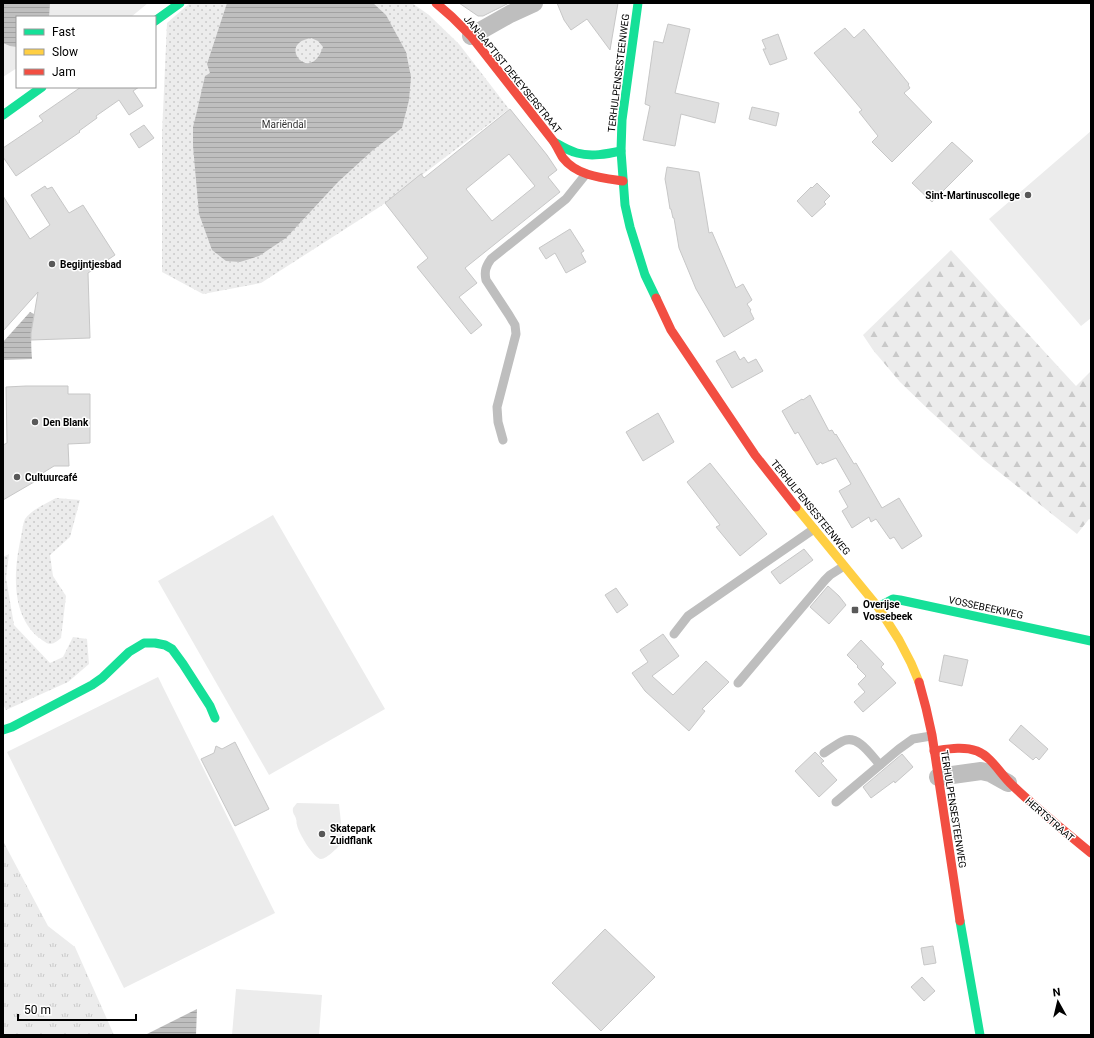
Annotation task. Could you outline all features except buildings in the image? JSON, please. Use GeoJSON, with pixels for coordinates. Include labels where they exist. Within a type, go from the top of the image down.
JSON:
{"type":"FeatureCollection","features":[{"type":"Feature","properties":{"kind":"main road"},"geometry":{"type":"LineString","coordinates":[[156,20],[180,3]]}},
{"type":"Feature","properties":{"kind":"main road","name":"JAN-BAPTIST DEKEYSERSTRAAT"},"geometry":{"type":"LineString","coordinates":[[436,3],[471,36],[573,168],[586,174],[623,181]]}},
{"type":"Feature","properties":{"kind":"main road","name":"TERHULPENSESTEENWEG"},"geometry":{"type":"LineString","coordinates":[[638,3],[622,120],[621,151],[625,205],[644,275],[671,330],[755,455],[784,493],[878,607],[892,626],[910,662],[924,699],[934,751],[953,879],[980,1035]]}},
{"type":"Feature","properties":{"kind":"main road"},"geometry":{"type":"LineString","coordinates":[[3,115],[41,88]]}},
{"type":"Feature","properties":{"kind":"main road","name":"JAN-BAPTIST DEKEYSERSTRAAT"},"geometry":{"type":"LineString","coordinates":[[554,142],[578,153],[590,155],[608,154],[621,151]]}},
{"type":"Feature","properties":{"kind":"main road","name":"VOSSEBEEKWEG"},"geometry":{"type":"LineString","coordinates":[[878,607],[893,599],[900,600],[1091,641]]}},
{"type":"Feature","properties":{"kind":"main road"},"geometry":{"type":"LineString","coordinates":[[3,730],[12,727],[92,685],[102,678],[129,652],[144,643],[165,645],[172,649],[210,706],[215,718]]}},
{"type":"Feature","properties":{"kind":"main road","name":"HERTSTRAAT"},"geometry":{"type":"LineString","coordinates":[[934,751],[967,749],[976,751],[986,756],[995,764],[1010,784],[1091,853]]}},
{"type":"Feature","properties":{"kind":"street"},"geometry":{"type":"LineString","coordinates":[[471,36],[510,14],[534,3]]}},
{"type":"Feature","properties":{"kind":"street","name":"HERTSTRAAT"},"geometry":{"type":"LineString","coordinates":[[938,778],[981,771],[990,773],[1010,784]]}},
{"type":"Feature","properties":{"kind":"lane"},"geometry":{"type":"LineString","coordinates":[[502,440],[498,422],[497,407],[516,334],[515,325],[486,280],[485,268],[491,259],[566,199],[586,174]]}},
{"type":"Feature","properties":{"kind":"lane"},"geometry":{"type":"LineString","coordinates":[[674,634],[688,616],[814,529]]}},
{"type":"Feature","properties":{"kind":"lane"},"geometry":{"type":"LineString","coordinates":[[738,683],[825,580],[844,566]]}},
{"type":"Feature","properties":{"kind":"lane"},"geometry":{"type":"LineString","coordinates":[[836,802],[913,739],[931,736]]}},
{"type":"Feature","properties":{"kind":"lane"},"geometry":{"type":"LineString","coordinates":[[824,753],[845,740],[854,739],[859,742],[880,765]]}},
{"type":"Feature","properties":{"kind":"green space"},"geometry":{"type":"Polygon","coordinates":[[[3,3],[148,3],[132,16],[16,16],[16,69],[3,77],[3,3]]]}},
{"type":"Feature","properties":{"kind":"green space","name":"Mariëndal"},"geometry":{"type":"Polygon","coordinates":[[[190,3],[412,3],[429,15],[459,44],[509,109],[381,206],[261,283],[203,294],[162,272],[162,134],[167,23],[190,3]]]}},
{"type":"Feature","properties":{"kind":"green space"},"geometry":{"type":"Polygon","coordinates":[[[1091,131],[1091,318],[1081,326],[989,219],[1091,131]]]}},
{"type":"Feature","properties":{"kind":"green space"},"geometry":{"type":"Polygon","coordinates":[[[951,250],[1076,386],[1091,371],[1091,520],[1089,519],[1077,534],[984,460],[930,411],[900,382],[873,350],[863,335],[951,250]]]}},
{"type":"Feature","properties":{"kind":"green space"},"geometry":{"type":"Polygon","coordinates":[[[56,498],[80,500],[70,537],[50,555],[53,576],[66,596],[61,638],[50,644],[38,637],[29,627],[23,616],[18,603],[16,576],[25,519],[35,510],[56,498]]]}},
{"type":"Feature","properties":{"kind":"green space"},"geometry":{"type":"Polygon","coordinates":[[[273,515],[385,709],[269,775],[158,581],[273,515]]]}},
{"type":"Feature","properties":{"kind":"green space"},"geometry":{"type":"Polygon","coordinates":[[[9,554],[6,578],[14,625],[50,663],[63,657],[73,637],[87,639],[89,664],[68,682],[6,710],[3,704],[3,557],[9,554]]]}},
{"type":"Feature","properties":{"kind":"green space"},"geometry":{"type":"Polygon","coordinates":[[[158,677],[275,913],[124,988],[7,752],[158,677]]]}},
{"type":"Feature","properties":{"kind":"green space","name":"Skatepark Zuidflank"},"geometry":{"type":"Polygon","coordinates":[[[297,803],[339,804],[343,842],[326,857],[321,859],[314,855],[300,833],[296,817],[293,812],[293,808],[297,803]]]}},
{"type":"Feature","properties":{"kind":"green space"},"geometry":{"type":"Polygon","coordinates":[[[3,841],[48,926],[75,947],[114,1035],[3,1035],[3,841]]]}},
{"type":"Feature","properties":{"kind":"green space"},"geometry":{"type":"Polygon","coordinates":[[[236,989],[322,995],[319,1035],[232,1035],[236,989]]]}},
{"type":"Feature","properties":{"kind":"shaded area"},"geometry":{"type":"Polygon","coordinates":[[[3,3],[50,3],[49,16],[16,16],[16,47],[3,43],[3,3]]]}},
{"type":"Feature","properties":{"kind":"shaded area"},"geometry":{"type":"Polygon","coordinates":[[[227,3],[373,3],[386,15],[406,52],[411,77],[409,100],[402,128],[373,150],[338,182],[286,238],[259,256],[240,262],[226,261],[212,250],[199,214],[193,146],[193,127],[205,76],[210,73],[207,64],[227,3]],[[311,38],[299,43],[296,48],[296,53],[302,62],[313,62],[318,57],[323,47],[318,41],[311,38]]]}},
{"type":"Feature","properties":{"kind":"shaded area"},"geometry":{"type":"Polygon","coordinates":[[[30,312],[36,315],[31,342],[32,359],[3,360],[3,342],[30,312]]]}},
{"type":"Feature","properties":{"kind":"shaded area"},"geometry":{"type":"Polygon","coordinates":[[[197,1009],[196,1035],[145,1035],[197,1009]]]}},
{"type":"Feature","properties":{"kind":"traffic: fast"},"geometry":{"type":"LineString","coordinates":[[156,20],[180,3]]}},
{"type":"Feature","properties":{"kind":"traffic: fast"},"geometry":{"type":"LineString","coordinates":[[638,3],[622,120],[621,151],[625,205],[630,227],[645,275],[656,298]]}},
{"type":"Feature","properties":{"kind":"traffic: fast"},"geometry":{"type":"LineString","coordinates":[[3,115],[41,88]]}},
{"type":"Feature","properties":{"kind":"traffic: fast"},"geometry":{"type":"LineString","coordinates":[[554,142],[571,151],[588,155],[599,155],[621,151]]}},
{"type":"Feature","properties":{"kind":"traffic: fast"},"geometry":{"type":"LineString","coordinates":[[878,607],[893,599],[900,600],[1091,641]]}},
{"type":"Feature","properties":{"kind":"traffic: fast"},"geometry":{"type":"LineString","coordinates":[[3,730],[12,727],[92,685],[102,678],[129,652],[144,643],[165,645],[172,649],[210,706],[215,718]]}},
{"type":"Feature","properties":{"kind":"traffic: fast"},"geometry":{"type":"LineString","coordinates":[[960,921],[980,1035]]}},
{"type":"Feature","properties":{"kind":"traffic: slow"},"geometry":{"type":"LineString","coordinates":[[796,507],[878,607],[899,640],[919,682]]}},
{"type":"Feature","properties":{"kind":"traffic: jam"},"geometry":{"type":"LineString","coordinates":[[436,3],[471,36],[554,142],[563,158],[569,164],[575,169],[590,175],[623,181]]}},
{"type":"Feature","properties":{"kind":"traffic: jam"},"geometry":{"type":"LineString","coordinates":[[656,298],[671,330],[755,455],[796,507]]}},
{"type":"Feature","properties":{"kind":"traffic: jam"},"geometry":{"type":"LineString","coordinates":[[919,682],[932,735],[960,921]]}},
{"type":"Feature","properties":{"kind":"traffic: jam"},"geometry":{"type":"LineString","coordinates":[[934,751],[961,748],[972,749],[987,757],[1021,794],[1091,853]]}},
{"type":"Feature","properties":{"kind":"place","name":"Sint-Martinuscollege"},"geometry":{"type":"Point","coordinates":[1028,195]}},
{"type":"Feature","properties":{"kind":"place","name":"Begijntjesbad"},"geometry":{"type":"Point","coordinates":[52,264]}},
{"type":"Feature","properties":{"kind":"place","name":"Den Blank"},"geometry":{"type":"Point","coordinates":[35,422]}},
{"type":"Feature","properties":{"kind":"place","name":"Cultuurcafé"},"geometry":{"type":"Point","coordinates":[17,477]}},
{"type":"Feature","properties":{"kind":"place","name":"Overijse Vossebeek"},"geometry":{"type":"Point","coordinates":[855,610]}},
{"type":"Feature","properties":{"kind":"place","name":"Skatepark Zuidflank"},"geometry":{"type":"Point","coordinates":[322,834]}}]}
